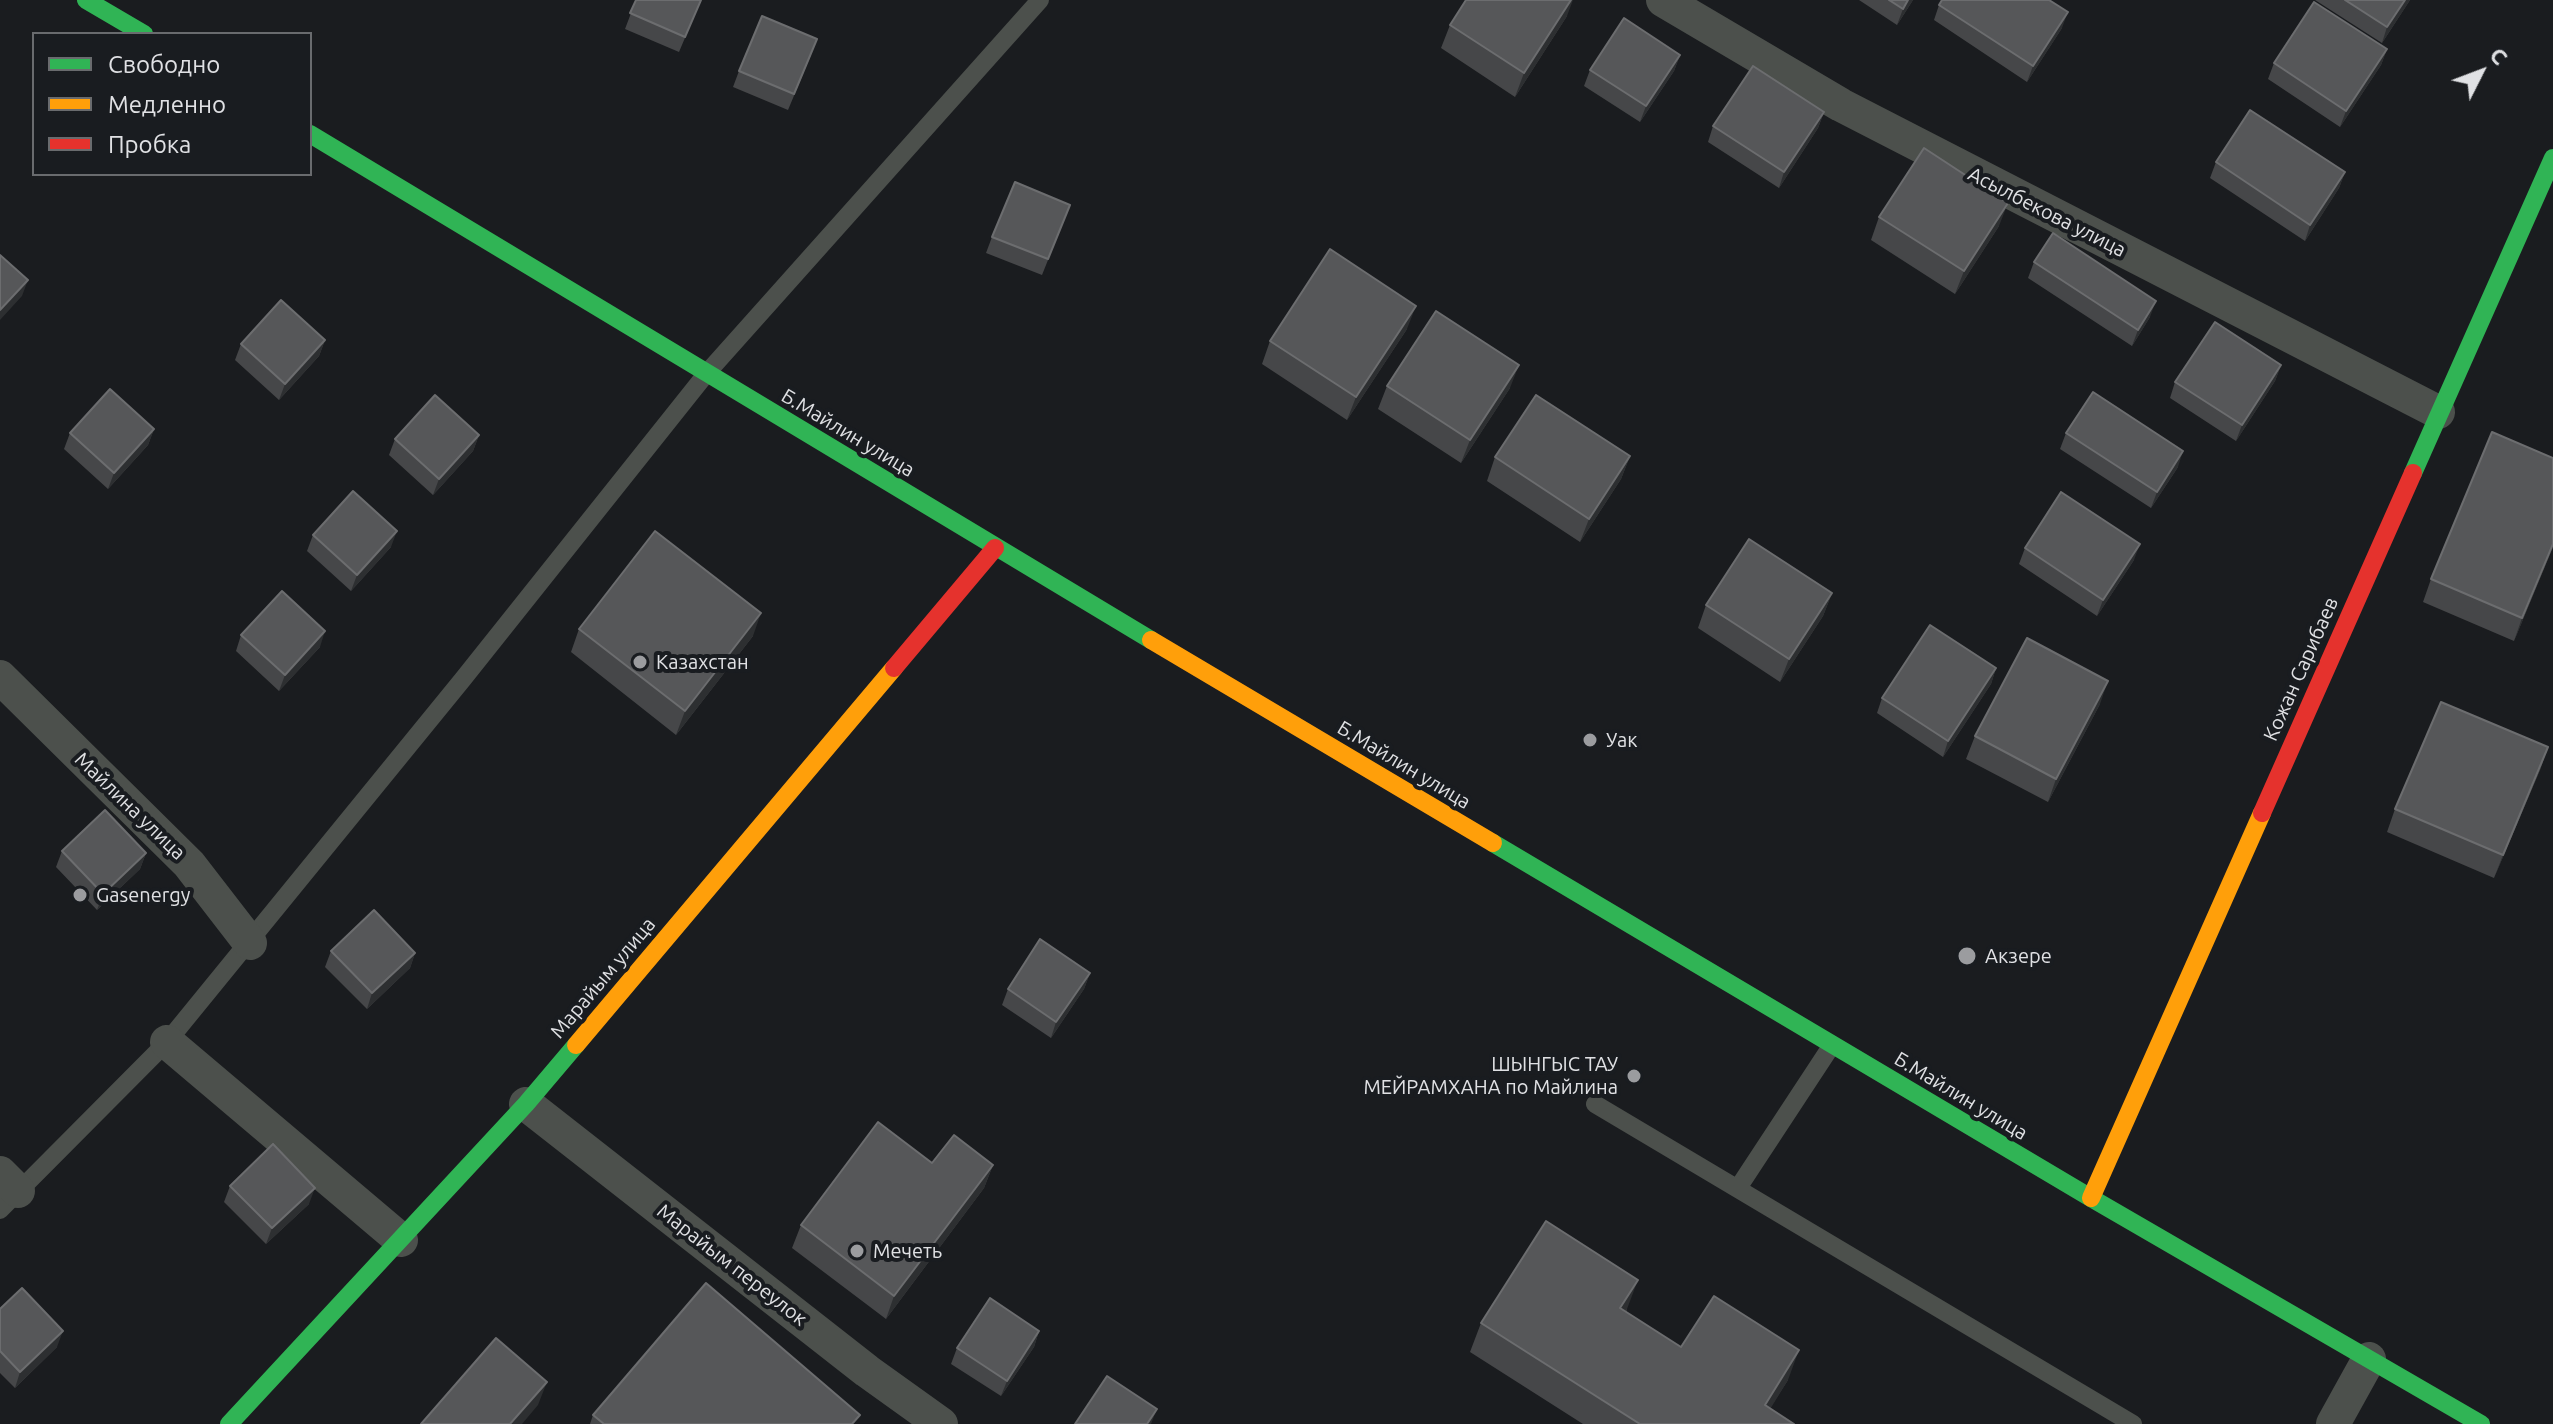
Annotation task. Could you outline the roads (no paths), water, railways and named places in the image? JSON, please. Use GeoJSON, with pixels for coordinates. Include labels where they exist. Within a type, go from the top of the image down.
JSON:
{"type":"FeatureCollection","features":[{"type":"Feature","properties":{"kind":"street"},"geometry":{"type":"LineString","coordinates":[[86,0],[141,32]]}},
{"type":"Feature","properties":{"kind":"street","name":"Асылбекова улица"},"geometry":{"type":"LineString","coordinates":[[1663,0],[1841,105],[2438,412]]}},
{"type":"Feature","properties":{"kind":"street","name":"Б.Майлин улица"},"geometry":{"type":"LineString","coordinates":[[312,135],[995,548],[2091,1198],[2481,1424]]}},
{"type":"Feature","properties":{"kind":"street","name":"Кожан Сарибаев"},"geometry":{"type":"LineString","coordinates":[[2091,1198],[2553,158]]}},
{"type":"Feature","properties":{"kind":"street","name":"Марайым улица"},"geometry":{"type":"LineString","coordinates":[[229,1424],[526,1104],[995,548]]}},
{"type":"Feature","properties":{"kind":"street","name":"Майлина улица"},"geometry":{"type":"LineString","coordinates":[[0,677],[189,864],[250,943]]}},
{"type":"Feature","properties":{"kind":"street"},"geometry":{"type":"LineString","coordinates":[[167,1042],[401,1240]]}},
{"type":"Feature","properties":{"kind":"street","name":"Марайым переулок"},"geometry":{"type":"LineString","coordinates":[[526,1104],[867,1371],[941,1424]]}},
{"type":"Feature","properties":{"kind":"street"},"geometry":{"type":"LineString","coordinates":[[2333,1424],[2369,1359]]}},
{"type":"Feature","properties":{"kind":"lane"},"geometry":{"type":"LineString","coordinates":[[6,1192],[167,1042],[250,943],[706,374],[1040,0]]}},
{"type":"Feature","properties":{"kind":"lane"},"geometry":{"type":"LineString","coordinates":[[1738,1188],[1832,1045]]}},
{"type":"Feature","properties":{"kind":"lane"},"geometry":{"type":"LineString","coordinates":[[1595,1104],[2133,1424]]}},
{"type":"Feature","properties":{"kind":"place","name":"Казахстан"},"geometry":{"type":"Point","coordinates":[640,662]}},
{"type":"Feature","properties":{"kind":"place","name":"Уак"},"geometry":{"type":"Point","coordinates":[1590,740]}},
{"type":"Feature","properties":{"kind":"place","name":"Gasenergy"},"geometry":{"type":"Point","coordinates":[80,895]}},
{"type":"Feature","properties":{"kind":"place","name":"Акзере"},"geometry":{"type":"Point","coordinates":[1967,956]}},
{"type":"Feature","properties":{"kind":"place","name":"ШЫНГЫС ТАУ МЕЙРАМХАНА по Майлина"},"geometry":{"type":"Point","coordinates":[1634,1076]}},
{"type":"Feature","properties":{"kind":"place","name":"Мечеть"},"geometry":{"type":"Point","coordinates":[857,1251]}}]}
